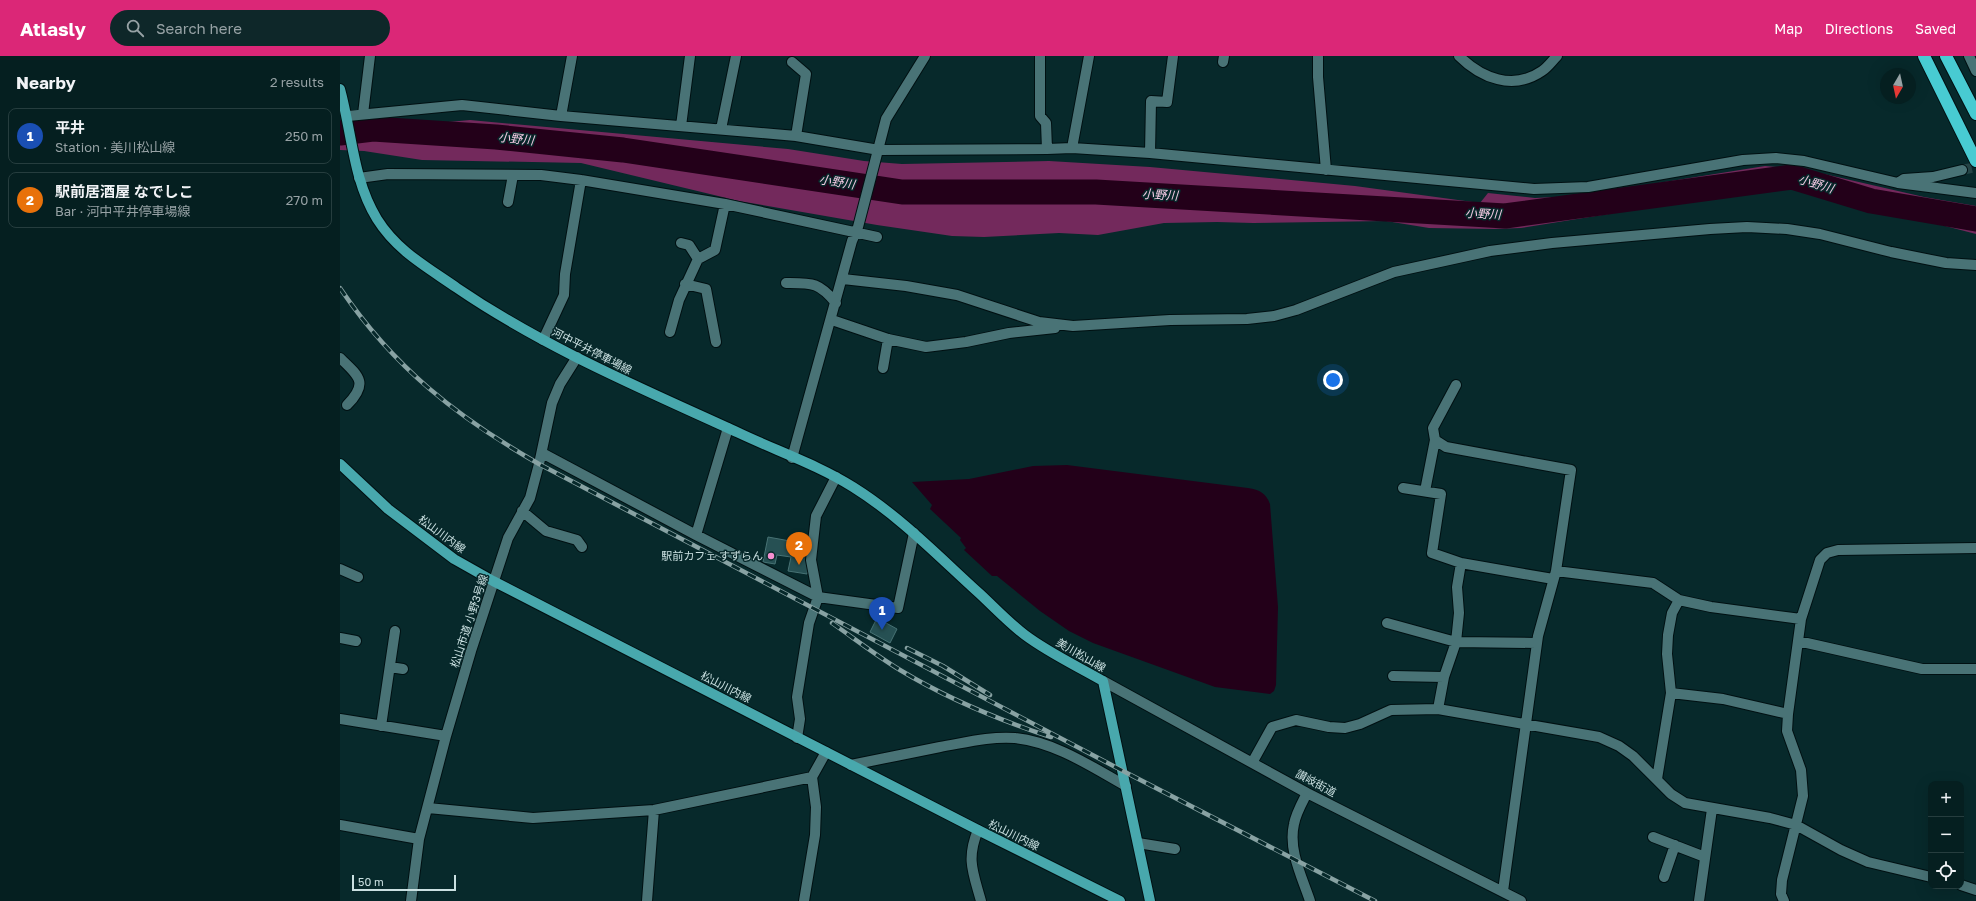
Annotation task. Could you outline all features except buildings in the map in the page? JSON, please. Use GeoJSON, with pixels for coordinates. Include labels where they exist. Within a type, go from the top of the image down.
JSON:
{"type":"FeatureCollection","features":[{"type":"Feature","properties":{"kind":"highway"},"geometry":{"type":"LineString","coordinates":[[1924,56],[1976,161]]}},
{"type":"Feature","properties":{"kind":"highway"},"geometry":{"type":"LineString","coordinates":[[1946,56],[1976,114]]}},
{"type":"Feature","properties":{"kind":"main road"},"geometry":{"type":"LineString","coordinates":[[340,89],[345,118]]}},
{"type":"Feature","properties":{"kind":"main road","name":"河中平井停車場線"},"geometry":{"type":"LineString","coordinates":[[345,118],[359,178],[366,198],[377,219],[390,237],[406,253],[476,301],[543,340],[606,373],[836,477],[888,510],[914,533]]}},
{"type":"Feature","properties":{"kind":"main road","name":"松山川内線"},"geometry":{"type":"LineString","coordinates":[[341,469],[394,514],[454,559],[493,581],[797,738],[1120,901]]}},
{"type":"Feature","properties":{"kind":"main road","name":"美川松山線"},"geometry":{"type":"LineString","coordinates":[[914,533],[1025,635],[1053,653],[1103,681],[1150,901]]}},
{"type":"Feature","properties":{"kind":"street"},"geometry":{"type":"LineString","coordinates":[[363,114],[370,56]]}},
{"type":"Feature","properties":{"kind":"street"},"geometry":{"type":"LineString","coordinates":[[560,116],[572,56]]}},
{"type":"Feature","properties":{"kind":"street"},"geometry":{"type":"LineString","coordinates":[[681,126],[690,56]]}},
{"type":"Feature","properties":{"kind":"street"},"geometry":{"type":"LineString","coordinates":[[721,129],[736,56]]}},
{"type":"Feature","properties":{"kind":"street"},"geometry":{"type":"LineString","coordinates":[[792,458],[832,320],[852,241],[858,229],[886,119],[925,56]]}},
{"type":"Feature","properties":{"kind":"street"},"geometry":{"type":"LineString","coordinates":[[1040,56],[1040,116],[1046,123],[1047,149]]}},
{"type":"Feature","properties":{"kind":"street"},"geometry":{"type":"LineString","coordinates":[[1072,148],[1089,56]]}},
{"type":"Feature","properties":{"kind":"street"},"geometry":{"type":"LineString","coordinates":[[1150,153],[1151,102],[1166,102],[1173,56]]}},
{"type":"Feature","properties":{"kind":"street"},"geometry":{"type":"LineString","coordinates":[[1318,56],[1318,77],[1326,170]]}},
{"type":"Feature","properties":{"kind":"street"},"geometry":{"type":"LineString","coordinates":[[1459,56],[1479,73],[1492,79],[1506,81],[1530,77],[1542,71],[1557,56]]}},
{"type":"Feature","properties":{"kind":"street"},"geometry":{"type":"LineString","coordinates":[[1969,56],[1976,71]]}},
{"type":"Feature","properties":{"kind":"street"},"geometry":{"type":"LineString","coordinates":[[792,62],[806,74],[796,136]]}},
{"type":"Feature","properties":{"kind":"street"},"geometry":{"type":"LineString","coordinates":[[345,118],[363,114],[462,105],[560,116],[796,136],[878,152],[1072,148],[1150,153],[1503,187],[1564,188],[1616,182],[1743,160],[1776,158],[1804,160],[1898,183],[1976,193]]}},
{"type":"Feature","properties":{"kind":"street"},"geometry":{"type":"LineString","coordinates":[[1898,183],[1904,178],[1934,177],[1962,170]]}},
{"type":"Feature","properties":{"kind":"street"},"geometry":{"type":"LineString","coordinates":[[359,178],[388,174],[540,175],[581,180],[725,204],[858,229],[877,236]]}},
{"type":"Feature","properties":{"kind":"street"},"geometry":{"type":"LineString","coordinates":[[508,202],[513,175]]}},
{"type":"Feature","properties":{"kind":"street"},"geometry":{"type":"LineString","coordinates":[[543,340],[564,295],[565,274],[581,180]]}},
{"type":"Feature","properties":{"kind":"street"},"geometry":{"type":"LineString","coordinates":[[670,332],[685,284],[698,259],[715,250],[725,204]]}},
{"type":"Feature","properties":{"kind":"street"},"geometry":{"type":"LineString","coordinates":[[832,320],[888,339],[926,347],[966,342],[1009,333],[1073,326],[1170,320],[1248,319],[1274,316],[1296,310],[1394,272],[1490,251],[1552,243],[1747,227],[1787,229],[1820,234],[1891,252],[1976,266]]}},
{"type":"Feature","properties":{"kind":"street"},"geometry":{"type":"LineString","coordinates":[[681,243],[689,245],[698,259]]}},
{"type":"Feature","properties":{"kind":"street"},"geometry":{"type":"LineString","coordinates":[[843,279],[906,286],[957,296],[1039,322],[1073,326]]}},
{"type":"Feature","properties":{"kind":"street"},"geometry":{"type":"LineString","coordinates":[[786,283],[814,284],[825,290],[836,303]]}},
{"type":"Feature","properties":{"kind":"street"},"geometry":{"type":"LineString","coordinates":[[685,284],[706,289],[716,342]]}},
{"type":"Feature","properties":{"kind":"street"},"geometry":{"type":"LineString","coordinates":[[883,368],[888,339]]}},
{"type":"Feature","properties":{"kind":"street","name":"松山市道 小野3号線"},"geometry":{"type":"LineString","coordinates":[[411,901],[419,839],[446,736],[493,581],[508,538],[530,498],[542,453],[552,403],[560,384],[577,357]]}},
{"type":"Feature","properties":{"kind":"street"},"geometry":{"type":"LineString","coordinates":[[340,358],[357,374],[360,383],[359,392],[348,405]]}},
{"type":"Feature","properties":{"kind":"street"},"geometry":{"type":"LineString","coordinates":[[1425,491],[1435,440],[1433,428],[1456,385]]}},
{"type":"Feature","properties":{"kind":"street"},"geometry":{"type":"LineString","coordinates":[[696,535],[728,428]]}},
{"type":"Feature","properties":{"kind":"street"},"geometry":{"type":"LineString","coordinates":[[1435,440],[1446,447],[1570,470],[1554,575],[1536,643],[1502,891]]}},
{"type":"Feature","properties":{"kind":"street"},"geometry":{"type":"LineString","coordinates":[[542,453],[696,535],[818,597],[898,608],[914,533]]}},
{"type":"Feature","properties":{"kind":"street"},"geometry":{"type":"LineString","coordinates":[[797,738],[800,719],[797,697],[809,623],[818,597],[811,560],[816,516],[836,477]]}},
{"type":"Feature","properties":{"kind":"street"},"geometry":{"type":"LineString","coordinates":[[1403,488],[1441,494],[1432,553],[1461,563],[1554,575],[1653,583],[1679,600],[1719,608],[1801,619]]}},
{"type":"Feature","properties":{"kind":"street"},"geometry":{"type":"LineString","coordinates":[[522,511],[546,531],[577,540],[582,547]]}},
{"type":"Feature","properties":{"kind":"street"},"geometry":{"type":"LineString","coordinates":[[1784,901],[1781,894],[1782,880],[1803,796],[1803,785],[1796,756],[1787,732],[1788,714],[1801,619],[1820,560],[1827,553],[1838,550],[1976,548]]}},
{"type":"Feature","properties":{"kind":"street"},"geometry":{"type":"LineString","coordinates":[[1438,709],[1444,677],[1456,642],[1459,613],[1457,587],[1461,563]]}},
{"type":"Feature","properties":{"kind":"street"},"geometry":{"type":"LineString","coordinates":[[340,569],[358,577]]}},
{"type":"Feature","properties":{"kind":"street"},"geometry":{"type":"LineString","coordinates":[[1656,779],[1671,693],[1667,654],[1668,635],[1672,613],[1679,600]]}},
{"type":"Feature","properties":{"kind":"street"},"geometry":{"type":"LineString","coordinates":[[1387,623],[1456,642],[1536,643]]}},
{"type":"Feature","properties":{"kind":"street"},"geometry":{"type":"LineString","coordinates":[[381,726],[395,631]]}},
{"type":"Feature","properties":{"kind":"street"},"geometry":{"type":"LineString","coordinates":[[340,638],[356,641]]}},
{"type":"Feature","properties":{"kind":"street"},"geometry":{"type":"LineString","coordinates":[[1798,641],[1922,669],[1976,669]]}},
{"type":"Feature","properties":{"kind":"street"},"geometry":{"type":"LineString","coordinates":[[390,667],[403,669]]}},
{"type":"Feature","properties":{"kind":"street"},"geometry":{"type":"LineString","coordinates":[[1393,676],[1444,677]]}},
{"type":"Feature","properties":{"kind":"street","name":"讃岐街道"},"geometry":{"type":"LineString","coordinates":[[1103,681],[1307,793],[1521,901]]}},
{"type":"Feature","properties":{"kind":"street"},"geometry":{"type":"LineString","coordinates":[[1671,693],[1723,699],[1788,714]]}},
{"type":"Feature","properties":{"kind":"street"},"geometry":{"type":"LineString","coordinates":[[1252,762],[1272,727],[1296,720],[1329,727],[1345,728],[1360,724],[1391,710],[1438,709],[1525,723],[1599,737],[1619,746],[1633,756],[1671,794],[1685,803],[1712,809],[1770,818],[1796,825],[1840,850],[1868,862],[1928,876]]}},
{"type":"Feature","properties":{"kind":"street"},"geometry":{"type":"LineString","coordinates":[[340,719],[446,736]]}},
{"type":"Feature","properties":{"kind":"street"},"geometry":{"type":"LineString","coordinates":[[851,765],[968,742],[994,738],[1016,738],[1043,745],[1070,756],[1126,786]]}},
{"type":"Feature","properties":{"kind":"street"},"geometry":{"type":"LineString","coordinates":[[804,901],[815,835],[816,807],[812,777],[826,752]]}},
{"type":"Feature","properties":{"kind":"street"},"geometry":{"type":"LineString","coordinates":[[428,808],[533,818],[654,810],[812,777]]}},
{"type":"Feature","properties":{"kind":"street"},"geometry":{"type":"LineString","coordinates":[[1307,793],[1296,815],[1293,825],[1293,842],[1295,860],[1310,901]]}},
{"type":"Feature","properties":{"kind":"street"},"geometry":{"type":"LineString","coordinates":[[1702,900],[1705,857],[1712,809]]}},
{"type":"Feature","properties":{"kind":"street"},"geometry":{"type":"LineString","coordinates":[[647,901],[654,810]]}},
{"type":"Feature","properties":{"kind":"street"},"geometry":{"type":"LineString","coordinates":[[340,825],[419,839]]}},
{"type":"Feature","properties":{"kind":"street"},"geometry":{"type":"LineString","coordinates":[[978,830],[971,856],[972,867],[981,901]]}},
{"type":"Feature","properties":{"kind":"street"},"geometry":{"type":"LineString","coordinates":[[1653,837],[1705,857]]}},
{"type":"Feature","properties":{"kind":"street"},"geometry":{"type":"LineString","coordinates":[[1138,843],[1175,849]]}},
{"type":"Feature","properties":{"kind":"street"},"geometry":{"type":"LineString","coordinates":[[1664,877],[1676,845]]}},
{"type":"Feature","properties":{"kind":"street"},"geometry":{"type":"LineString","coordinates":[[1964,886],[1976,890]]}},
{"type":"Feature","properties":{"kind":"shaded area"},"geometry":{"type":"Polygon","coordinates":[[[470,120],[788,149],[864,161],[902,164],[1049,161],[1150,167],[1355,186],[1480,203],[1488,193],[1535,198],[1577,196],[1765,166],[1791,168],[1824,174],[1924,197],[1976,206],[1976,234],[1811,191],[1775,184],[1737,188],[1677,203],[1521,228],[1429,228],[1386,221],[1253,223],[1217,222],[1164,223],[1098,235],[1059,233],[984,237],[952,236],[877,225],[739,201],[581,163],[422,160],[364,151],[340,150],[340,127],[394,127],[470,120]]]}},
{"type":"Feature","properties":{"kind":"shaded area"},"geometry":{"type":"Polygon","coordinates":[[[1067,465],[1248,488],[1259,491],[1264,495],[1270,504],[1278,607],[1276,685],[1274,691],[1270,694],[1215,687],[1093,643],[1069,631],[1040,611],[997,576],[992,576],[964,550],[966,548],[960,540],[961,538],[930,509],[932,505],[912,482],[969,479],[1033,466],[1067,465]]]}},
{"type":"Feature","properties":{"kind":"waterway","name":"小野川"},"geometry":{"type":"LineString","coordinates":[[340,133],[373,129],[496,137],[623,150],[902,192],[1096,192],[1505,216],[1792,177],[1871,201],[1976,219]]}},
{"type":"Feature","properties":{"kind":"tunnel"},"geometry":{"type":"LineString","coordinates":[[1962,170],[1976,167]]}},
{"type":"Feature","properties":{"kind":"railway"},"geometry":{"type":"LineString","coordinates":[[340,288],[382,343],[429,388],[454,409],[481,428],[539,464],[1123,771],[1375,901]]}},
{"type":"Feature","properties":{"kind":"railway"},"geometry":{"type":"LineString","coordinates":[[832,623],[891,665],[918,681],[993,716],[1051,737]]}},
{"type":"Feature","properties":{"kind":"railway"},"geometry":{"type":"LineString","coordinates":[[907,648],[943,666],[990,695]]}},
{"type":"Feature","properties":{"kind":"place","name":"駅前カフェ すずらん"},"geometry":{"type":"Point","coordinates":[771,556]}},
{"type":"Feature","properties":{"kind":"place","name":"駅前居酒屋 なでしこ"},"geometry":{"type":"Point","coordinates":[799,565]}},
{"type":"Feature","properties":{"kind":"place","name":"平井"},"geometry":{"type":"Point","coordinates":[882,630]}}]}
